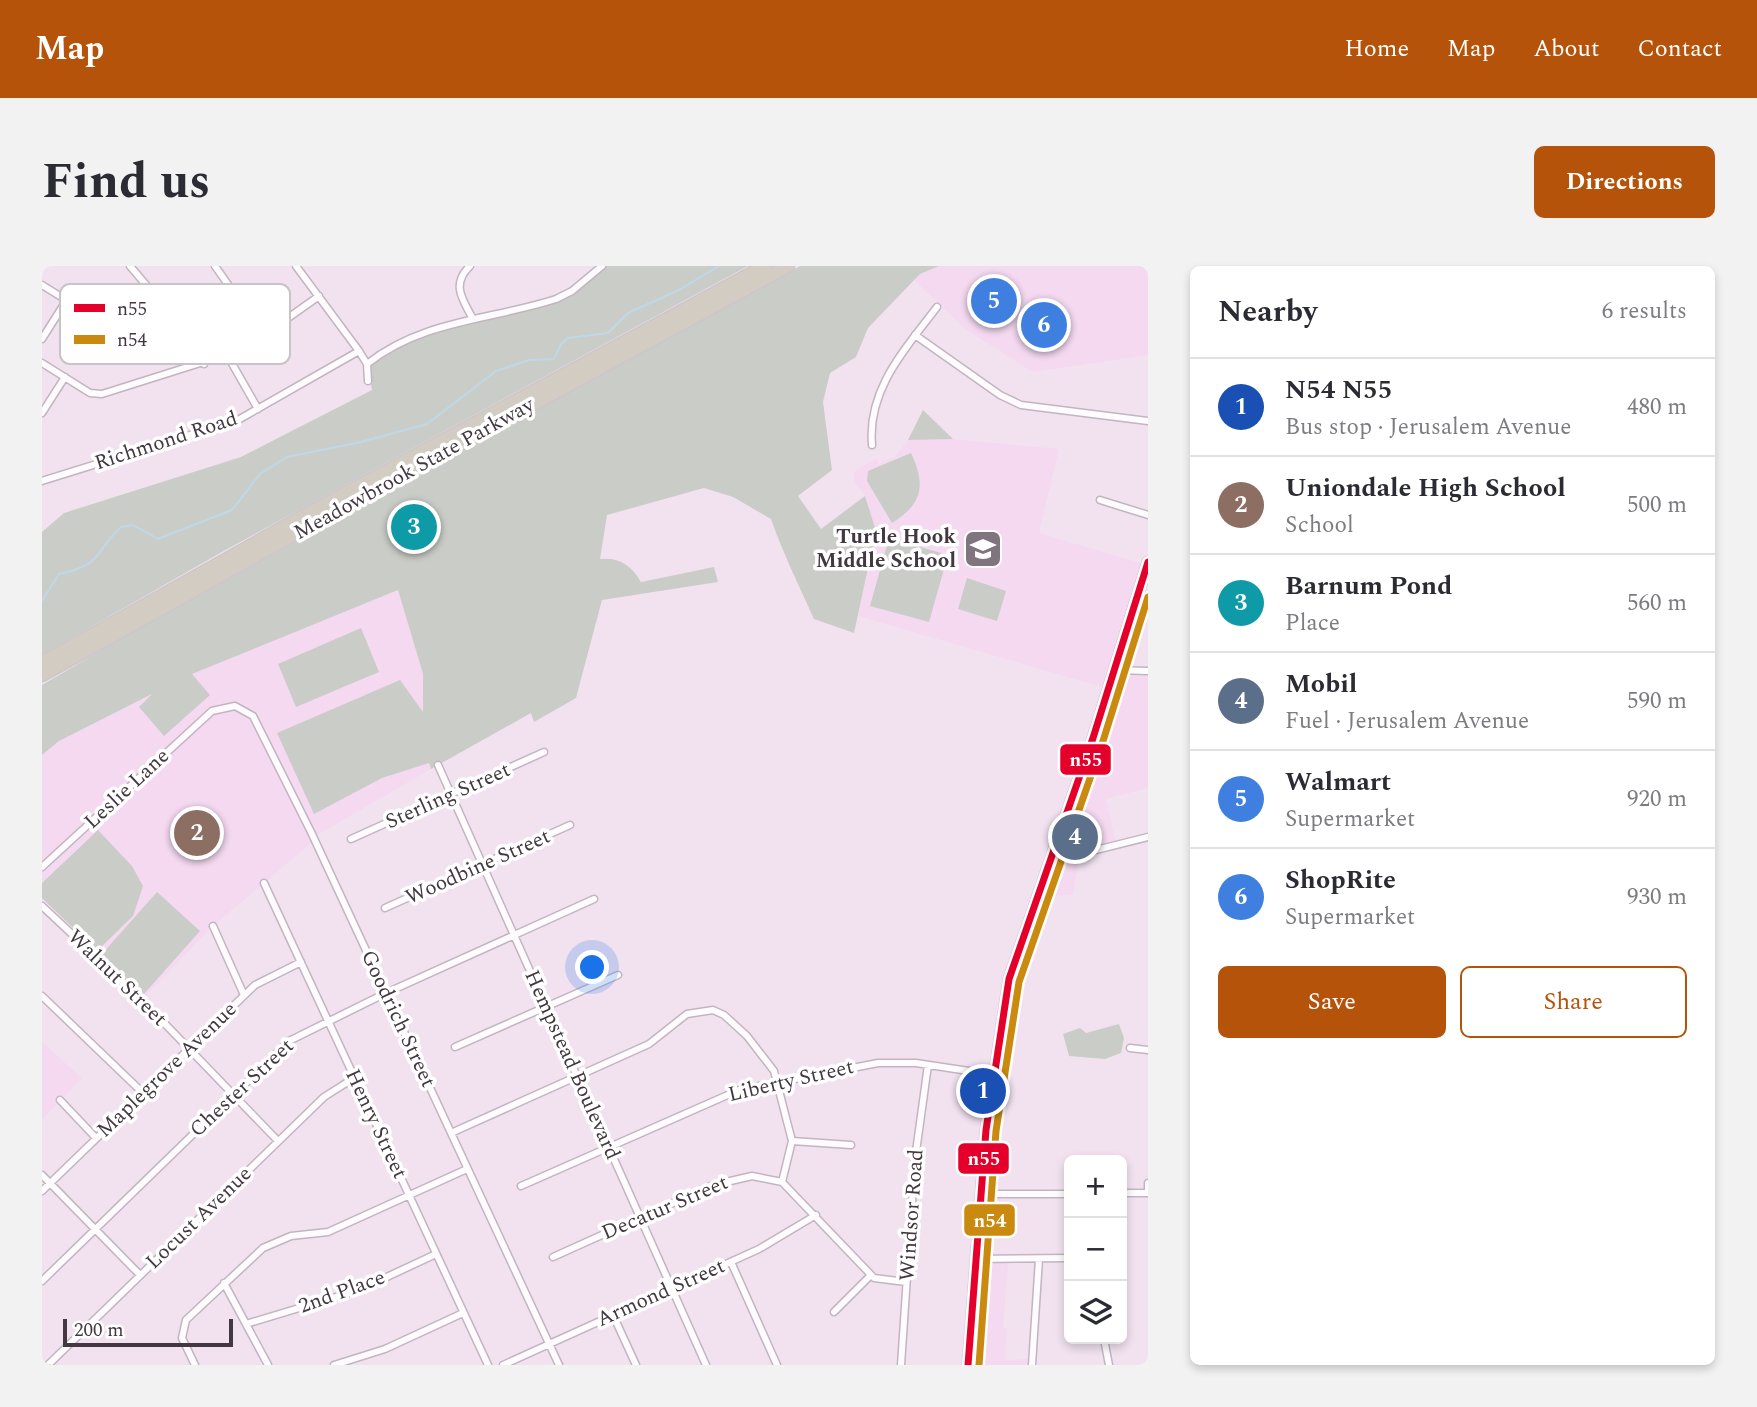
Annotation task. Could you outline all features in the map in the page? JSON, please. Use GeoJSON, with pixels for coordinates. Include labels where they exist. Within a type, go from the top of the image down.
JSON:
{"type":"FeatureCollection","features":[{"type":"Feature","properties":{"kind":"highway","name":"Meadowbrook State Parkway"},"geometry":{"type":"LineString","coordinates":[[42,663],[312,512],[765,266]]}},
{"type":"Feature","properties":{"kind":"highway","name":"Meadowbrook State Parkway"},"geometry":{"type":"LineString","coordinates":[[42,676],[319,520],[788,266]]}},
{"type":"Feature","properties":{"kind":"main road"},"geometry":{"type":"LineString","coordinates":[[968,1365],[980,1194],[1011,971],[1115,670],[1148,562]]}},
{"type":"Feature","properties":{"kind":"street"},"geometry":{"type":"LineString","coordinates":[[130,266],[147,284]]}},
{"type":"Feature","properties":{"kind":"street"},"geometry":{"type":"LineString","coordinates":[[215,266],[228,284]]}},
{"type":"Feature","properties":{"kind":"street"},"geometry":{"type":"LineString","coordinates":[[296,266],[359,351],[367,365],[369,380]]}},
{"type":"Feature","properties":{"kind":"street"},"geometry":{"type":"LineString","coordinates":[[470,266],[460,277],[458,291],[472,319]]}},
{"type":"Feature","properties":{"kind":"street"},"geometry":{"type":"LineString","coordinates":[[367,365],[389,348],[418,334],[556,299],[572,291],[602,266]]}},
{"type":"Feature","properties":{"kind":"street"},"geometry":{"type":"LineString","coordinates":[[42,285],[60,297]]}},
{"type":"Feature","properties":{"kind":"street"},"geometry":{"type":"LineString","coordinates":[[290,314],[318,296]]}},
{"type":"Feature","properties":{"kind":"street"},"geometry":{"type":"LineString","coordinates":[[872,445],[878,395],[888,373],[937,307]]}},
{"type":"Feature","properties":{"kind":"street"},"geometry":{"type":"LineString","coordinates":[[42,338],[60,310]]}},
{"type":"Feature","properties":{"kind":"street"},"geometry":{"type":"LineString","coordinates":[[915,335],[1000,395],[1021,405],[1148,421]]}},
{"type":"Feature","properties":{"kind":"street","name":"Richmond Road"},"geometry":{"type":"LineString","coordinates":[[42,481],[228,424],[359,351]]}},
{"type":"Feature","properties":{"kind":"street"},"geometry":{"type":"LineString","coordinates":[[42,362],[97,395],[201,364]]}},
{"type":"Feature","properties":{"kind":"street"},"geometry":{"type":"LineString","coordinates":[[232,364],[258,409]]}},
{"type":"Feature","properties":{"kind":"street"},"geometry":{"type":"LineString","coordinates":[[42,413],[65,377]]}},
{"type":"Feature","properties":{"kind":"street"},"geometry":{"type":"LineString","coordinates":[[1100,500],[1148,515]]}},
{"type":"Feature","properties":{"kind":"street"},"geometry":{"type":"LineString","coordinates":[[1115,670],[1148,671]]}},
{"type":"Feature","properties":{"kind":"street","name":"Goodrich Street"},"geometry":{"type":"LineString","coordinates":[[212,711],[235,706],[253,716],[386,993],[559,1365]]}},
{"type":"Feature","properties":{"kind":"street","name":"Leslie Lane"},"geometry":{"type":"LineString","coordinates":[[42,867],[212,711]]}},
{"type":"Feature","properties":{"kind":"street","name":"Sterling Street"},"geometry":{"type":"LineString","coordinates":[[351,839],[544,752]]}},
{"type":"Feature","properties":{"kind":"street","name":"Hempstead Boulevard"},"geometry":{"type":"LineString","coordinates":[[438,765],[706,1365]]}},
{"type":"Feature","properties":{"kind":"street","name":"Woodbine Street"},"geometry":{"type":"LineString","coordinates":[[385,908],[570,825]]}},
{"type":"Feature","properties":{"kind":"street"},"geometry":{"type":"LineString","coordinates":[[1052,857],[1080,854],[1148,837]]}},
{"type":"Feature","properties":{"kind":"street","name":"Henry Street"},"geometry":{"type":"LineString","coordinates":[[264,883],[488,1365]]}},
{"type":"Feature","properties":{"kind":"street","name":"Chester Street"},"geometry":{"type":"LineString","coordinates":[[42,1280],[289,1041],[386,993],[594,899]]}},
{"type":"Feature","properties":{"kind":"street","name":"Walnut Street"},"geometry":{"type":"LineString","coordinates":[[42,906],[189,1048],[278,1141]]}},
{"type":"Feature","properties":{"kind":"street"},"geometry":{"type":"LineString","coordinates":[[213,926],[244,995]]}},
{"type":"Feature","properties":{"kind":"street","name":"Maplegrove Avenue"},"geometry":{"type":"LineString","coordinates":[[42,1191],[244,995],[262,980],[301,962]]}},
{"type":"Feature","properties":{"kind":"street"},"geometry":{"type":"LineString","coordinates":[[455,1046],[618,975]]}},
{"type":"Feature","properties":{"kind":"street"},"geometry":{"type":"LineString","coordinates":[[42,996],[142,1093]]}},
{"type":"Feature","properties":{"kind":"street"},"geometry":{"type":"LineString","coordinates":[[451,1133],[649,1044],[687,1014],[706,1009],[724,1016],[747,1036],[765,1055],[778,1082],[792,1142],[782,1182],[871,1275],[906,1282]]}},
{"type":"Feature","properties":{"kind":"street"},"geometry":{"type":"LineString","coordinates":[[1130,1048],[1148,1050]]}},
{"type":"Feature","properties":{"kind":"street","name":"Liberty Street"},"geometry":{"type":"LineString","coordinates":[[521,1186],[720,1097],[778,1082],[878,1063],[928,1065],[995,1075]]}},
{"type":"Feature","properties":{"kind":"street","name":"Windsor Road"},"geometry":{"type":"LineString","coordinates":[[901,1365],[915,1159],[928,1065]]}},
{"type":"Feature","properties":{"kind":"street","name":"Locust Avenue"},"geometry":{"type":"LineString","coordinates":[[48,1365],[324,1097],[354,1078]]}},
{"type":"Feature","properties":{"kind":"street"},"geometry":{"type":"LineString","coordinates":[[60,1100],[96,1138]]}},
{"type":"Feature","properties":{"kind":"street"},"geometry":{"type":"LineString","coordinates":[[792,1142],[850,1145]]}},
{"type":"Feature","properties":{"kind":"street"},"geometry":{"type":"LineString","coordinates":[[195,1365],[182,1338],[186,1320],[255,1254],[271,1243],[291,1236],[328,1232],[467,1169]]}},
{"type":"Feature","properties":{"kind":"street"},"geometry":{"type":"LineString","coordinates":[[42,1175],[140,1275]]}},
{"type":"Feature","properties":{"kind":"street","name":"Decatur Street"},"geometry":{"type":"LineString","coordinates":[[553,1257],[734,1177],[752,1176],[782,1182]]}},
{"type":"Feature","properties":{"kind":"street"},"geometry":{"type":"LineString","coordinates":[[1127,1193],[1148,1192],[1148,1183]]}},
{"type":"Feature","properties":{"kind":"street"},"geometry":{"type":"LineString","coordinates":[[980,1194],[1064,1194]]}},
{"type":"Feature","properties":{"kind":"street","name":"Armond Street"},"geometry":{"type":"LineString","coordinates":[[503,1365],[731,1262],[816,1215]]}},
{"type":"Feature","properties":{"kind":"street","name":"2nd Place"},"geometry":{"type":"LineString","coordinates":[[246,1324],[359,1290],[436,1254]]}},
{"type":"Feature","properties":{"kind":"street"},"geometry":{"type":"LineString","coordinates":[[975,1259],[1064,1258]]}},
{"type":"Feature","properties":{"kind":"street"},"geometry":{"type":"LineString","coordinates":[[1032,1365],[1039,1259]]}},
{"type":"Feature","properties":{"kind":"street"},"geometry":{"type":"LineString","coordinates":[[731,1262],[777,1365]]}},
{"type":"Feature","properties":{"kind":"street"},"geometry":{"type":"LineString","coordinates":[[834,1312],[871,1275]]}},
{"type":"Feature","properties":{"kind":"street"},"geometry":{"type":"LineString","coordinates":[[224,1283],[268,1365]]}},
{"type":"Feature","properties":{"kind":"street"},"geometry":{"type":"LineString","coordinates":[[334,1365],[353,1362],[385,1349],[463,1312]]}},
{"type":"Feature","properties":{"kind":"street"},"geometry":{"type":"LineString","coordinates":[[613,1315],[636,1365]]}},
{"type":"Feature","properties":{"kind":"street"},"geometry":{"type":"LineString","coordinates":[[1105,1344],[1109,1365]]}},
{"type":"Feature","properties":{"kind":"shaded area"},"geometry":{"type":"Polygon","coordinates":[[[602,266],[748,266],[222,552],[42,655],[42,532],[64,513],[241,457],[372,390],[367,364],[417,334],[556,299],[602,266]]]}},
{"type":"Feature","properties":{"kind":"shaded area"},"geometry":{"type":"Polygon","coordinates":[[[800,266],[939,266],[920,274],[868,328],[856,357],[830,373],[823,402],[832,470],[798,496],[821,529],[865,496],[876,531],[854,633],[814,619],[771,519],[733,497],[704,488],[607,515],[600,559],[613,559],[624,563],[641,582],[714,567],[718,582],[602,600],[576,698],[534,722],[531,713],[431,769],[429,763],[382,778],[314,814],[277,733],[400,680],[423,712],[423,674],[398,590],[192,674],[210,695],[164,736],[139,707],[152,694],[59,741],[42,755],[42,685],[139,628],[800,266]]]}},
{"type":"Feature","properties":{"kind":"shaded area"},"geometry":{"type":"Polygon","coordinates":[[[939,266],[1148,266],[1148,355],[1033,372],[965,329],[914,280],[920,274],[939,266]]]}},
{"type":"Feature","properties":{"kind":"shaded area"},"geometry":{"type":"Polygon","coordinates":[[[923,410],[953,439],[908,440],[923,410]]]}},
{"type":"Feature","properties":{"kind":"shaded area","name":"Turtle Hook Middle School"},"geometry":{"type":"Polygon","coordinates":[[[932,437],[1059,449],[1039,533],[1147,565],[1115,670],[1148,671],[1148,788],[1106,799],[1116,845],[1080,854],[1073,895],[1037,897],[1109,689],[858,616],[876,531],[865,496],[854,482],[854,472],[876,458],[879,464],[896,456],[908,440],[932,437]]]}},
{"type":"Feature","properties":{"kind":"shaded area"},"geometry":{"type":"Polygon","coordinates":[[[911,453],[919,475],[919,493],[910,509],[892,523],[867,481],[868,471],[911,453]]]}},
{"type":"Feature","properties":{"kind":"shaded area"},"geometry":{"type":"Polygon","coordinates":[[[889,538],[948,555],[929,622],[870,606],[889,538]]]}},
{"type":"Feature","properties":{"kind":"shaded area"},"geometry":{"type":"Polygon","coordinates":[[[967,578],[1006,591],[997,621],[958,609],[967,578]]]}},
{"type":"Feature","properties":{"kind":"shaded area"},"geometry":{"type":"Polygon","coordinates":[[[399,590],[423,674],[424,764],[430,762],[431,769],[314,837],[315,840],[213,926],[142,1000],[42,906],[42,755],[59,741],[218,661],[399,590]]]}},
{"type":"Feature","properties":{"kind":"shaded area"},"geometry":{"type":"Polygon","coordinates":[[[361,628],[379,672],[296,707],[278,664],[361,628]]]}},
{"type":"Feature","properties":{"kind":"shaded area"},"geometry":{"type":"Polygon","coordinates":[[[98,830],[132,866],[143,886],[133,916],[97,951],[42,898],[42,883],[98,830]]]}},
{"type":"Feature","properties":{"kind":"shaded area"},"geometry":{"type":"Polygon","coordinates":[[[157,892],[200,931],[144,994],[101,955],[157,892]]]}},
{"type":"Feature","properties":{"kind":"shaded area"},"geometry":{"type":"Polygon","coordinates":[[[1119,1024],[1124,1038],[1121,1053],[1105,1059],[1069,1056],[1063,1034],[1080,1028],[1086,1033],[1119,1024]]]}},
{"type":"Feature","properties":{"kind":"shaded area"},"geometry":{"type":"Polygon","coordinates":[[[42,1042],[82,1078],[42,1120],[42,1042]]]}},
{"type":"Feature","properties":{"kind":"shaded area"},"geometry":{"type":"Polygon","coordinates":[[[975,1259],[1008,1259],[1003,1328],[1007,1328],[1005,1360],[1032,1359],[1032,1365],[968,1365],[975,1259]]]}},
{"type":"Feature","properties":{"kind":"waterway"},"geometry":{"type":"LineString","coordinates":[[42,601],[59,574],[92,561],[121,527],[133,525],[158,539],[232,510],[260,474],[287,457],[361,442],[427,424],[496,371],[529,360],[554,359],[561,344],[568,338],[608,333],[628,313],[679,290],[719,266]]}},
{"type":"Feature","properties":{"kind":"transit line","name":"n55"},"geometry":{"type":"LineString","coordinates":[[968,1365],[986,1130],[1009,979],[1093,738],[1148,562]]}},
{"type":"Feature","properties":{"kind":"transit line","name":"n54"},"geometry":{"type":"LineString","coordinates":[[979,1365],[996,1131],[1019,982],[1103,741],[1148,597]]}},
{"type":"Feature","properties":{"kind":"place","name":"Walmart"},"geometry":{"type":"Point","coordinates":[994,301]}},
{"type":"Feature","properties":{"kind":"place","name":"ShopRite"},"geometry":{"type":"Point","coordinates":[1044,325]}},
{"type":"Feature","properties":{"kind":"place","name":"Barnum Pond"},"geometry":{"type":"Point","coordinates":[414,527]}},
{"type":"Feature","properties":{"kind":"place","name":"Turtle Hook Middle School"},"geometry":{"type":"Point","coordinates":[983,549]}},
{"type":"Feature","properties":{"kind":"place","name":"Uniondale High School"},"geometry":{"type":"Point","coordinates":[197,833]}},
{"type":"Feature","properties":{"kind":"place","name":"Mobil"},"geometry":{"type":"Point","coordinates":[1075,837]}},
{"type":"Feature","properties":{"kind":"place","name":"N54 N55"},"geometry":{"type":"Point","coordinates":[983,1091]}}]}
